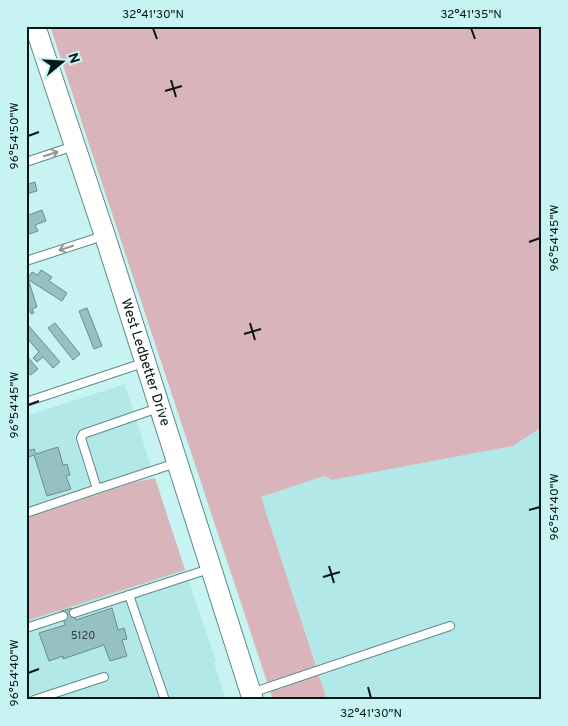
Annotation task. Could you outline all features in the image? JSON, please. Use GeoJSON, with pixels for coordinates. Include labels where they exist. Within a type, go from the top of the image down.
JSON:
{"type":"FeatureCollection","features":[{"type":"Feature","properties":{"kind":"street","name":"West Ledbetter Drive"},"geometry":{"type":"LineString","coordinates":[[35,26],[105,235],[252,696]]}},
{"type":"Feature","properties":{"kind":"lane"},"geometry":{"type":"LineString","coordinates":[[26,162],[75,146]]}},
{"type":"Feature","properties":{"kind":"lane"},"geometry":{"type":"LineString","coordinates":[[26,261],[105,235]]}},
{"type":"Feature","properties":{"kind":"lane"},"geometry":{"type":"LineString","coordinates":[[26,402],[145,362]]}},
{"type":"Feature","properties":{"kind":"lane"},"geometry":{"type":"LineString","coordinates":[[97,489],[81,436],[160,407]]}},
{"type":"Feature","properties":{"kind":"lane"},"geometry":{"type":"LineString","coordinates":[[26,513],[177,463]]}},
{"type":"Feature","properties":{"kind":"lane"},"geometry":{"type":"LineString","coordinates":[[74,613],[211,568]]}},
{"type":"Feature","properties":{"kind":"lane"},"geometry":{"type":"LineString","coordinates":[[129,595],[164,700]]}},
{"type":"Feature","properties":{"kind":"lane"},"geometry":{"type":"LineString","coordinates":[[26,628],[63,616]]}},
{"type":"Feature","properties":{"kind":"lane"},"geometry":{"type":"LineString","coordinates":[[252,696],[450,626]]}},
{"type":"Feature","properties":{"kind":"lane"},"geometry":{"type":"LineString","coordinates":[[34,700],[104,677]]}},
{"type":"Feature","properties":{"kind":"shaded area"},"geometry":{"type":"Polygon","coordinates":[[[50,26],[542,26],[542,427],[513,446],[332,480],[324,476],[261,497],[327,700],[273,700],[50,26]]]}},
{"type":"Feature","properties":{"kind":"shaded area"},"geometry":{"type":"Polygon","coordinates":[[[125,384],[154,476],[26,518],[26,416],[125,384]]]}},
{"type":"Feature","properties":{"kind":"shaded area"},"geometry":{"type":"Polygon","coordinates":[[[542,427],[542,700],[327,700],[261,497],[324,476],[332,480],[513,446],[542,427]]]}},
{"type":"Feature","properties":{"kind":"shaded area"},"geometry":{"type":"Polygon","coordinates":[[[155,478],[185,570],[26,621],[26,518],[135,482],[155,478]]]}},
{"type":"Feature","properties":{"kind":"shaded area"},"geometry":{"type":"Polygon","coordinates":[[[185,570],[216,661],[214,662],[226,700],[26,700],[26,621],[185,570]]]}},
{"type":"Feature","properties":{"kind":"building"},"geometry":{"type":"Polygon","coordinates":[[[35,182],[37,191],[26,194],[26,185],[35,182]]]}},
{"type":"Feature","properties":{"kind":"building"},"geometry":{"type":"Polygon","coordinates":[[[42,210],[46,221],[35,225],[38,231],[26,235],[26,216],[42,210]]]}},
{"type":"Feature","properties":{"kind":"building"},"geometry":{"type":"Polygon","coordinates":[[[41,270],[52,277],[49,281],[67,293],[62,301],[27,279],[32,272],[38,275],[41,270]]]}},
{"type":"Feature","properties":{"kind":"building"},"geometry":{"type":"Polygon","coordinates":[[[29,282],[37,307],[32,309],[34,313],[31,314],[30,310],[26,311],[26,283],[29,282]]]}},
{"type":"Feature","properties":{"kind":"building"},"geometry":{"type":"Polygon","coordinates":[[[87,308],[102,346],[94,349],[79,311],[87,308]]]}},
{"type":"Feature","properties":{"kind":"building"},"geometry":{"type":"Polygon","coordinates":[[[55,323],[80,354],[73,360],[48,328],[55,323]]]}},
{"type":"Feature","properties":{"kind":"building"},"geometry":{"type":"Polygon","coordinates":[[[28,325],[60,362],[53,368],[43,357],[37,362],[33,358],[39,352],[26,337],[26,327],[28,325]]]}},
{"type":"Feature","properties":{"kind":"building"},"geometry":{"type":"Polygon","coordinates":[[[26,355],[38,369],[31,375],[26,371],[26,355]]]}},
{"type":"Feature","properties":{"kind":"building"},"geometry":{"type":"Polygon","coordinates":[[[58,447],[63,465],[67,464],[70,475],[66,476],[71,489],[47,496],[34,455],[29,457],[27,451],[34,449],[36,454],[58,447]]]}},
{"type":"Feature","properties":{"kind":"building"},"geometry":{"type":"Polygon","coordinates":[[[72,608],[76,620],[112,608],[118,630],[124,628],[127,639],[122,640],[127,656],[110,661],[104,645],[63,659],[63,656],[49,661],[39,633],[65,625],[61,611],[72,608]]]}}]}
